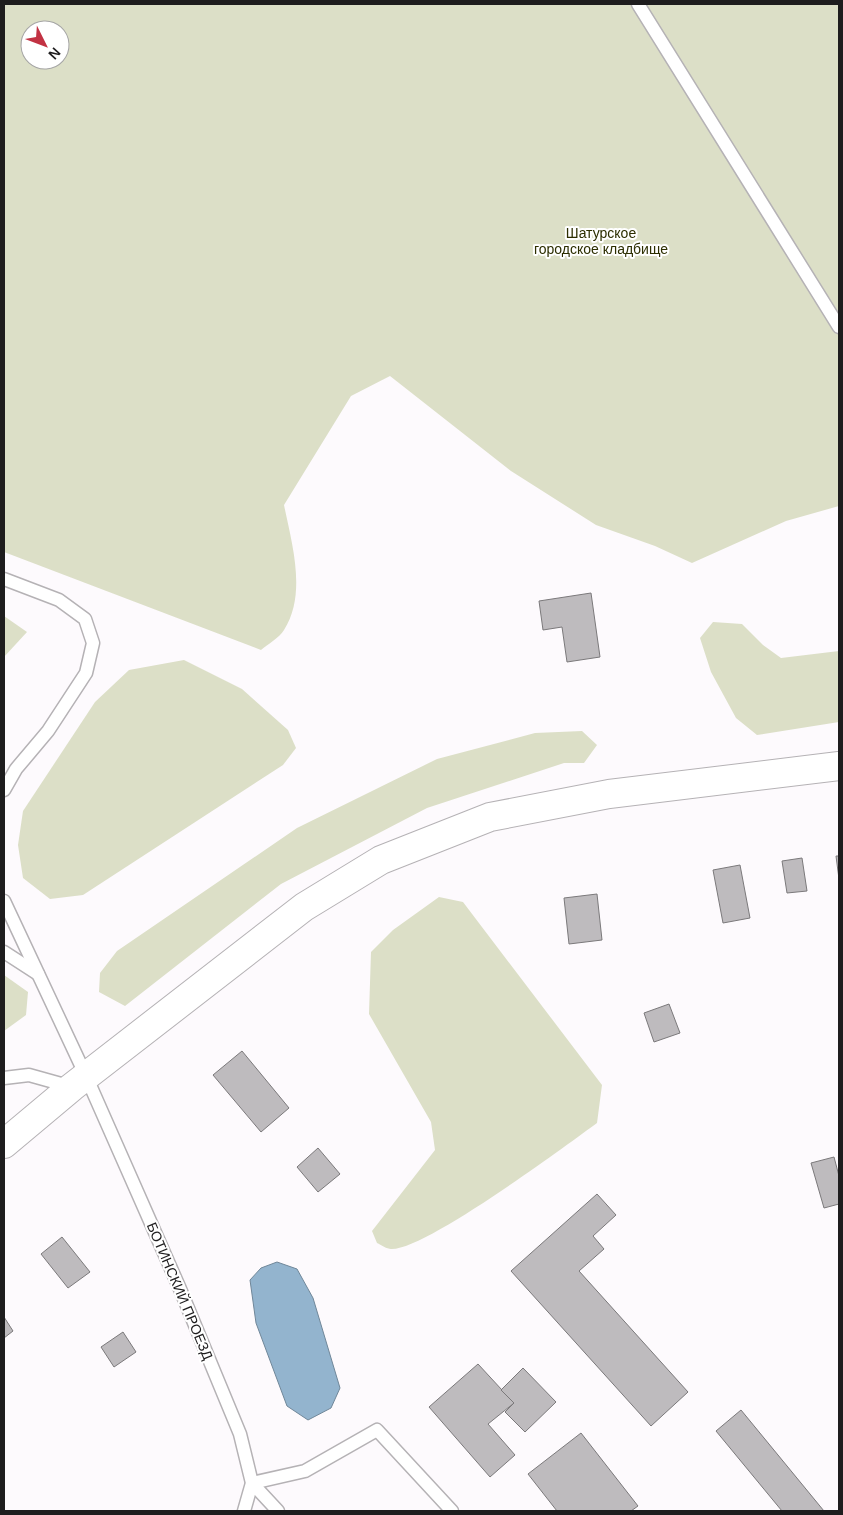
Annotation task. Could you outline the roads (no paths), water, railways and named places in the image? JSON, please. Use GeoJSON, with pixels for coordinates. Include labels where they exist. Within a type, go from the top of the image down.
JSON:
{"type":"FeatureCollection","features":[{"type":"Feature","properties":{"kind":"main road"},"geometry":{"type":"LineString","coordinates":[[4,1144],[79,1082],[304,907],[381,860],[490,817],[609,794],[839,766]]}},
{"type":"Feature","properties":{"kind":"lane"},"geometry":{"type":"LineString","coordinates":[[638,4],[839,327]]}},
{"type":"Feature","properties":{"kind":"lane"},"geometry":{"type":"LineString","coordinates":[[4,579],[59,600],[86,619],[92,643],[86,673],[48,731],[16,769],[4,790]]}},
{"type":"Feature","properties":{"kind":"lane","name":"БОТИНСКИЙ ПРОЕЗД"},"geometry":{"type":"LineString","coordinates":[[4,901],[38,974],[79,1082],[180,1289],[240,1434],[252,1482],[244,1511]]}},
{"type":"Feature","properties":{"kind":"lane"},"geometry":{"type":"LineString","coordinates":[[4,952],[38,974]]}},
{"type":"Feature","properties":{"kind":"lane"},"geometry":{"type":"LineString","coordinates":[[4,1078],[29,1075],[79,1082]]}},
{"type":"Feature","properties":{"kind":"lane"},"geometry":{"type":"LineString","coordinates":[[252,1482],[305,1471],[377,1430],[452,1511]]}},
{"type":"Feature","properties":{"kind":"lane"},"geometry":{"type":"LineString","coordinates":[[252,1482],[278,1511]]}},
{"type":"Feature","properties":{"kind":"water"},"geometry":{"type":"Polygon","coordinates":[[[277,1262],[297,1269],[313,1298],[340,1388],[331,1408],[308,1420],[287,1406],[256,1323],[250,1280],[261,1268],[277,1262]]]}},
{"type":"Feature","properties":{"kind":"park label","name":"Шатурское городское кладбище"},"geometry":{"type":"Point","coordinates":[601,242]}}]}
